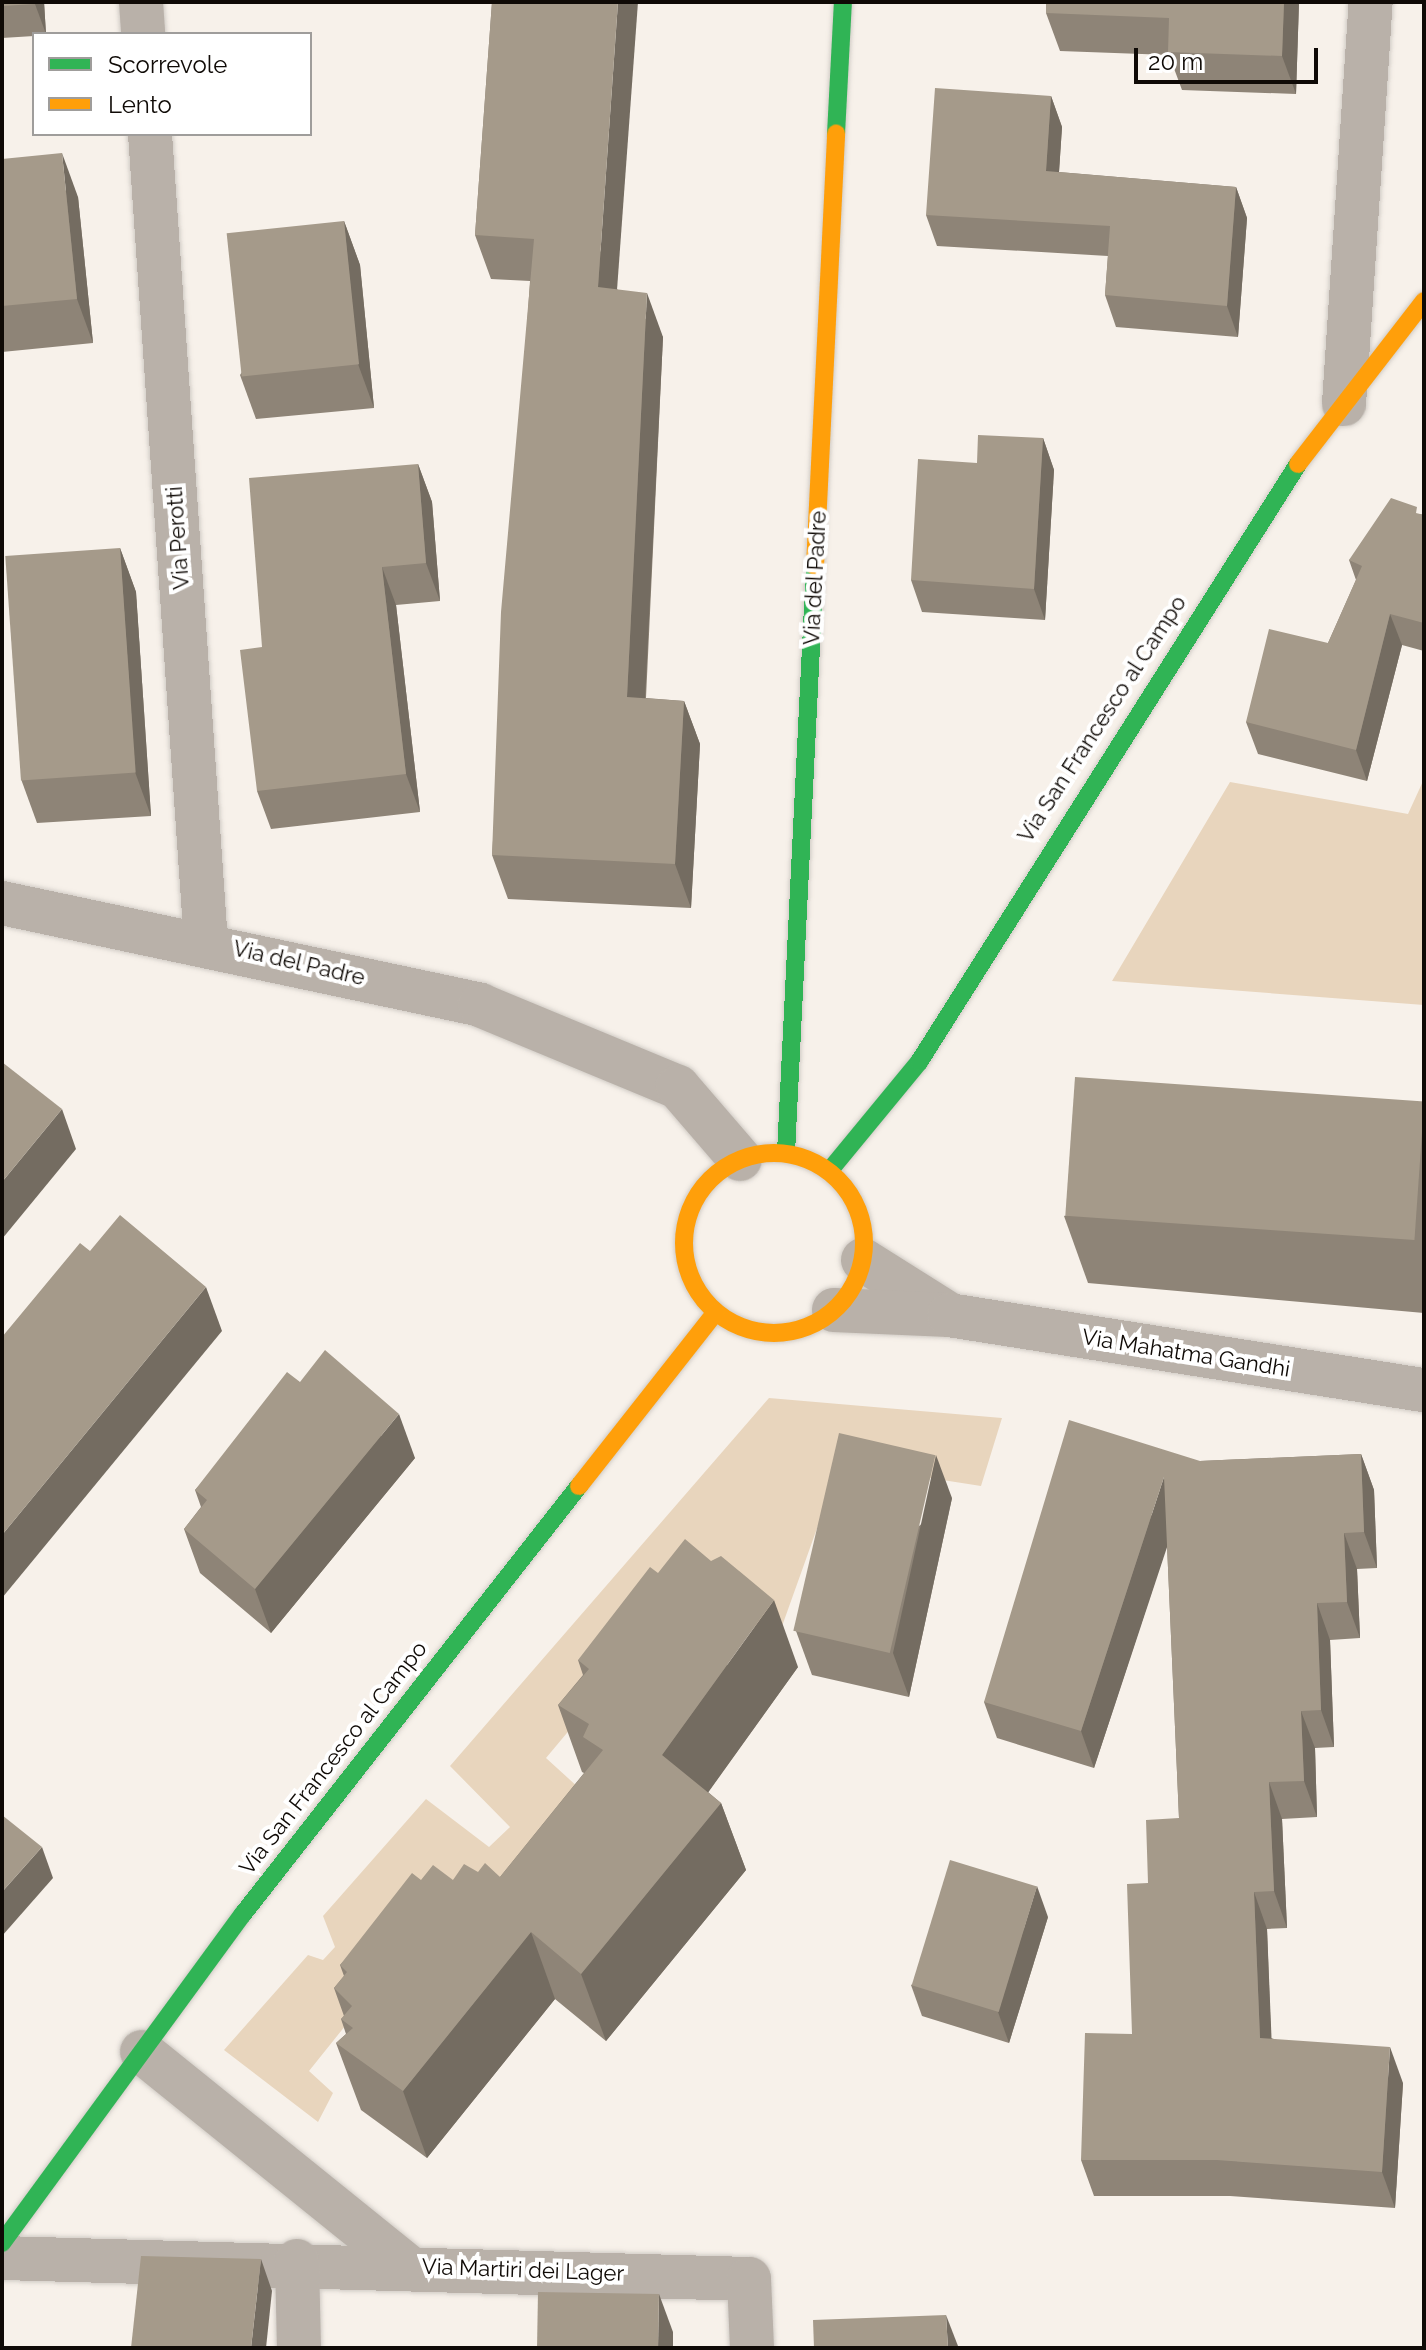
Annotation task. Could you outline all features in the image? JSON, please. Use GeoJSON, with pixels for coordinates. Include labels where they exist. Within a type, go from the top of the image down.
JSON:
{"type":"FeatureCollection","features":[{"type":"Feature","properties":{"kind":"street"},"geometry":{"type":"LineString","coordinates":[[141,2],[143,32]]}},
{"type":"Feature","properties":{"kind":"street","name":"Via del Padre"},"geometry":{"type":"LineString","coordinates":[[786,1153],[843,2]]}},
{"type":"Feature","properties":{"kind":"street"},"geometry":{"type":"LineString","coordinates":[[1344,404],[1371,2]]}},
{"type":"Feature","properties":{"kind":"street","name":"Via Perotti"},"geometry":{"type":"LineString","coordinates":[[150,136],[206,942]]}},
{"type":"Feature","properties":{"kind":"street","name":"Via San Francesco al Campo"},"geometry":{"type":"LineString","coordinates":[[830,1170],[919,1062],[1277,491],[1424,301]]}},
{"type":"Feature","properties":{"kind":"street","name":"Via del Padre"},"geometry":{"type":"LineString","coordinates":[[2,903],[206,942],[480,1005],[678,1087],[740,1159]]}},
{"type":"Feature","properties":{"kind":"street"},"geometry":{"type":"LineString","coordinates":[[786,1153],[830,1170],[859,1211],[863,1260],[834,1310],[813,1325],[763,1333],[716,1312],[695,1289],[684,1229],[694,1199],[740,1159],[786,1153]]}},
{"type":"Feature","properties":{"kind":"street","name":"Via Mahatma Gandhi"},"geometry":{"type":"LineString","coordinates":[[863,1260],[949,1315]]}},
{"type":"Feature","properties":{"kind":"street","name":"Via Mahatma Gandhi"},"geometry":{"type":"LineString","coordinates":[[834,1310],[949,1315],[1424,1390]]}},
{"type":"Feature","properties":{"kind":"street","name":"Via San Francesco al Campo"},"geometry":{"type":"LineString","coordinates":[[2,2243],[423,1680],[716,1312]]}},
{"type":"Feature","properties":{"kind":"street"},"geometry":{"type":"LineString","coordinates":[[142,2052],[406,2265]]}},
{"type":"Feature","properties":{"kind":"street","name":"Via Martiri dei Lager"},"geometry":{"type":"LineString","coordinates":[[2,2258],[297,2261],[749,2279],[752,2348]]}},
{"type":"Feature","properties":{"kind":"street"},"geometry":{"type":"LineString","coordinates":[[297,2261],[299,2348]]}},
{"type":"Feature","properties":{"kind":"shaded area"},"geometry":{"type":"Polygon","coordinates":[[[1424,779],[1424,1005],[1112,981],[1230,782],[1408,814],[1424,779]]]}},
{"type":"Feature","properties":{"kind":"shaded area"},"geometry":{"type":"Polygon","coordinates":[[[769,1398],[1002,1418],[981,1486],[840,1464],[776,1643],[695,1580],[546,1758],[602,1809],[500,1922],[434,1915],[309,2071],[333,2093],[318,2122],[224,2050],[308,1955],[323,1960],[335,1947],[323,1916],[426,1799],[489,1847],[510,1827],[450,1766],[769,1398]]]}},
{"type":"Feature","properties":{"kind":"building"},"geometry":{"type":"Polygon","coordinates":[[[2,2],[35,2],[35,4],[2,6],[2,2]]]}},
{"type":"Feature","properties":{"kind":"building"},"geometry":{"type":"Polygon","coordinates":[[[492,2],[618,2],[598,287],[647,293],[627,697],[684,701],[675,864],[492,855],[501,612],[534,239],[475,235],[492,2]]]}},
{"type":"Feature","properties":{"kind":"building"},"geometry":{"type":"Polygon","coordinates":[[[1046,2],[1284,2],[1282,56],[1168,52],[1169,18],[1046,13],[1046,2]]]}},
{"type":"Feature","properties":{"kind":"building"},"geometry":{"type":"Polygon","coordinates":[[[935,88],[1051,96],[1046,171],[1236,187],[1227,306],[1105,295],[1110,226],[926,215],[935,88]]]}},
{"type":"Feature","properties":{"kind":"building"},"geometry":{"type":"Polygon","coordinates":[[[62,153],[77,299],[2,306],[2,159],[62,153]]]}},
{"type":"Feature","properties":{"kind":"building"},"geometry":{"type":"Polygon","coordinates":[[[344,221],[359,364],[242,377],[227,233],[344,221]]]}},
{"type":"Feature","properties":{"kind":"building"},"geometry":{"type":"Polygon","coordinates":[[[978,435],[1043,438],[1034,589],[911,580],[918,459],[977,463],[978,435]]]}},
{"type":"Feature","properties":{"kind":"building"},"geometry":{"type":"Polygon","coordinates":[[[418,464],[426,563],[382,567],[406,774],[257,791],[240,650],[262,647],[249,478],[418,464]]]}},
{"type":"Feature","properties":{"kind":"building"},"geometry":{"type":"Polygon","coordinates":[[[1391,498],[1417,507],[1416,513],[1424,515],[1424,623],[1390,614],[1356,750],[1246,722],[1269,629],[1328,643],[1362,566],[1349,560],[1391,498]]]}},
{"type":"Feature","properties":{"kind":"building"},"geometry":{"type":"Polygon","coordinates":[[[120,548],[136,772],[21,780],[5,556],[120,548]]]}},
{"type":"Feature","properties":{"kind":"building"},"geometry":{"type":"Polygon","coordinates":[[[2,1062],[62,1109],[2,1182],[2,1062]]]}},
{"type":"Feature","properties":{"kind":"building"},"geometry":{"type":"Polygon","coordinates":[[[1075,1077],[1424,1101],[1414,1240],[1065,1216],[1075,1077]]]}},
{"type":"Feature","properties":{"kind":"building"},"geometry":{"type":"Polygon","coordinates":[[[120,1215],[206,1287],[2,1535],[2,1337],[80,1243],[90,1251],[120,1215]]]}},
{"type":"Feature","properties":{"kind":"building"},"geometry":{"type":"Polygon","coordinates":[[[325,1350],[399,1414],[255,1589],[184,1529],[207,1500],[195,1490],[287,1372],[300,1382],[325,1350]]]}},
{"type":"Feature","properties":{"kind":"building"},"geometry":{"type":"Polygon","coordinates":[[[1069,1420],[1200,1461],[1361,1454],[1364,1532],[1344,1533],[1347,1602],[1317,1603],[1321,1710],[1301,1711],[1304,1781],[1269,1782],[1274,1891],[1254,1892],[1260,2038],[1390,2047],[1382,2172],[1217,2160],[1081,2160],[1085,2033],[1132,2034],[1127,1884],[1148,1883],[1146,1820],[1179,1818],[1164,1477],[1081,1731],[984,1702],[1069,1420]]]}},
{"type":"Feature","properties":{"kind":"building"},"geometry":{"type":"Polygon","coordinates":[[[839,1433],[935,1455],[890,1653],[793,1631],[839,1433]]]}},
{"type":"Feature","properties":{"kind":"building"},"geometry":{"type":"Polygon","coordinates":[[[685,1539],[711,1561],[721,1556],[774,1600],[662,1755],[721,1803],[581,1974],[531,1932],[403,2091],[336,2043],[353,2028],[341,2019],[352,2006],[334,1988],[347,1972],[340,1965],[412,1873],[421,1880],[433,1865],[453,1880],[464,1864],[478,1872],[485,1863],[500,1877],[603,1750],[583,1737],[589,1724],[558,1705],[589,1669],[578,1660],[650,1567],[658,1573],[685,1539]]]}},
{"type":"Feature","properties":{"kind":"building"},"geometry":{"type":"Polygon","coordinates":[[[2,1815],[42,1847],[2,1892],[2,1815]]]}},
{"type":"Feature","properties":{"kind":"building"},"geometry":{"type":"Polygon","coordinates":[[[950,1860],[1037,1887],[999,2012],[912,1985],[950,1860]]]}},
{"type":"Feature","properties":{"kind":"building"},"geometry":{"type":"Polygon","coordinates":[[[141,2256],[261,2259],[251,2348],[131,2348],[141,2256]]]}},
{"type":"Feature","properties":{"kind":"building"},"geometry":{"type":"Polygon","coordinates":[[[538,2292],[659,2294],[658,2348],[537,2348],[538,2292]]]}},
{"type":"Feature","properties":{"kind":"building"},"geometry":{"type":"Polygon","coordinates":[[[946,2315],[948,2348],[814,2348],[813,2320],[946,2315]]]}},
{"type":"Feature","properties":{"kind":"traffic: fast"},"geometry":{"type":"LineString","coordinates":[[836,134],[843,2]]}},
{"type":"Feature","properties":{"kind":"traffic: fast"},"geometry":{"type":"LineString","coordinates":[[830,1170],[919,1062],[1298,464]]}},
{"type":"Feature","properties":{"kind":"traffic: fast"},"geometry":{"type":"LineString","coordinates":[[786,1153],[815,566]]}},
{"type":"Feature","properties":{"kind":"traffic: fast"},"geometry":{"type":"LineString","coordinates":[[2,2243],[243,1914],[579,1486]]}},
{"type":"Feature","properties":{"kind":"traffic: slow"},"geometry":{"type":"LineString","coordinates":[[815,566],[836,134]]}},
{"type":"Feature","properties":{"kind":"traffic: slow"},"geometry":{"type":"LineString","coordinates":[[1298,464],[1424,301]]}},
{"type":"Feature","properties":{"kind":"traffic: slow"},"geometry":{"type":"LineString","coordinates":[[774,1153],[808,1160],[838,1179],[857,1209],[864,1243],[857,1277],[838,1307],[808,1326],[774,1333],[740,1326],[710,1307],[691,1277],[684,1243],[691,1209],[710,1179],[740,1160],[774,1153]]}},
{"type":"Feature","properties":{"kind":"traffic: slow"},"geometry":{"type":"LineString","coordinates":[[579,1486],[716,1312]]}}]}
